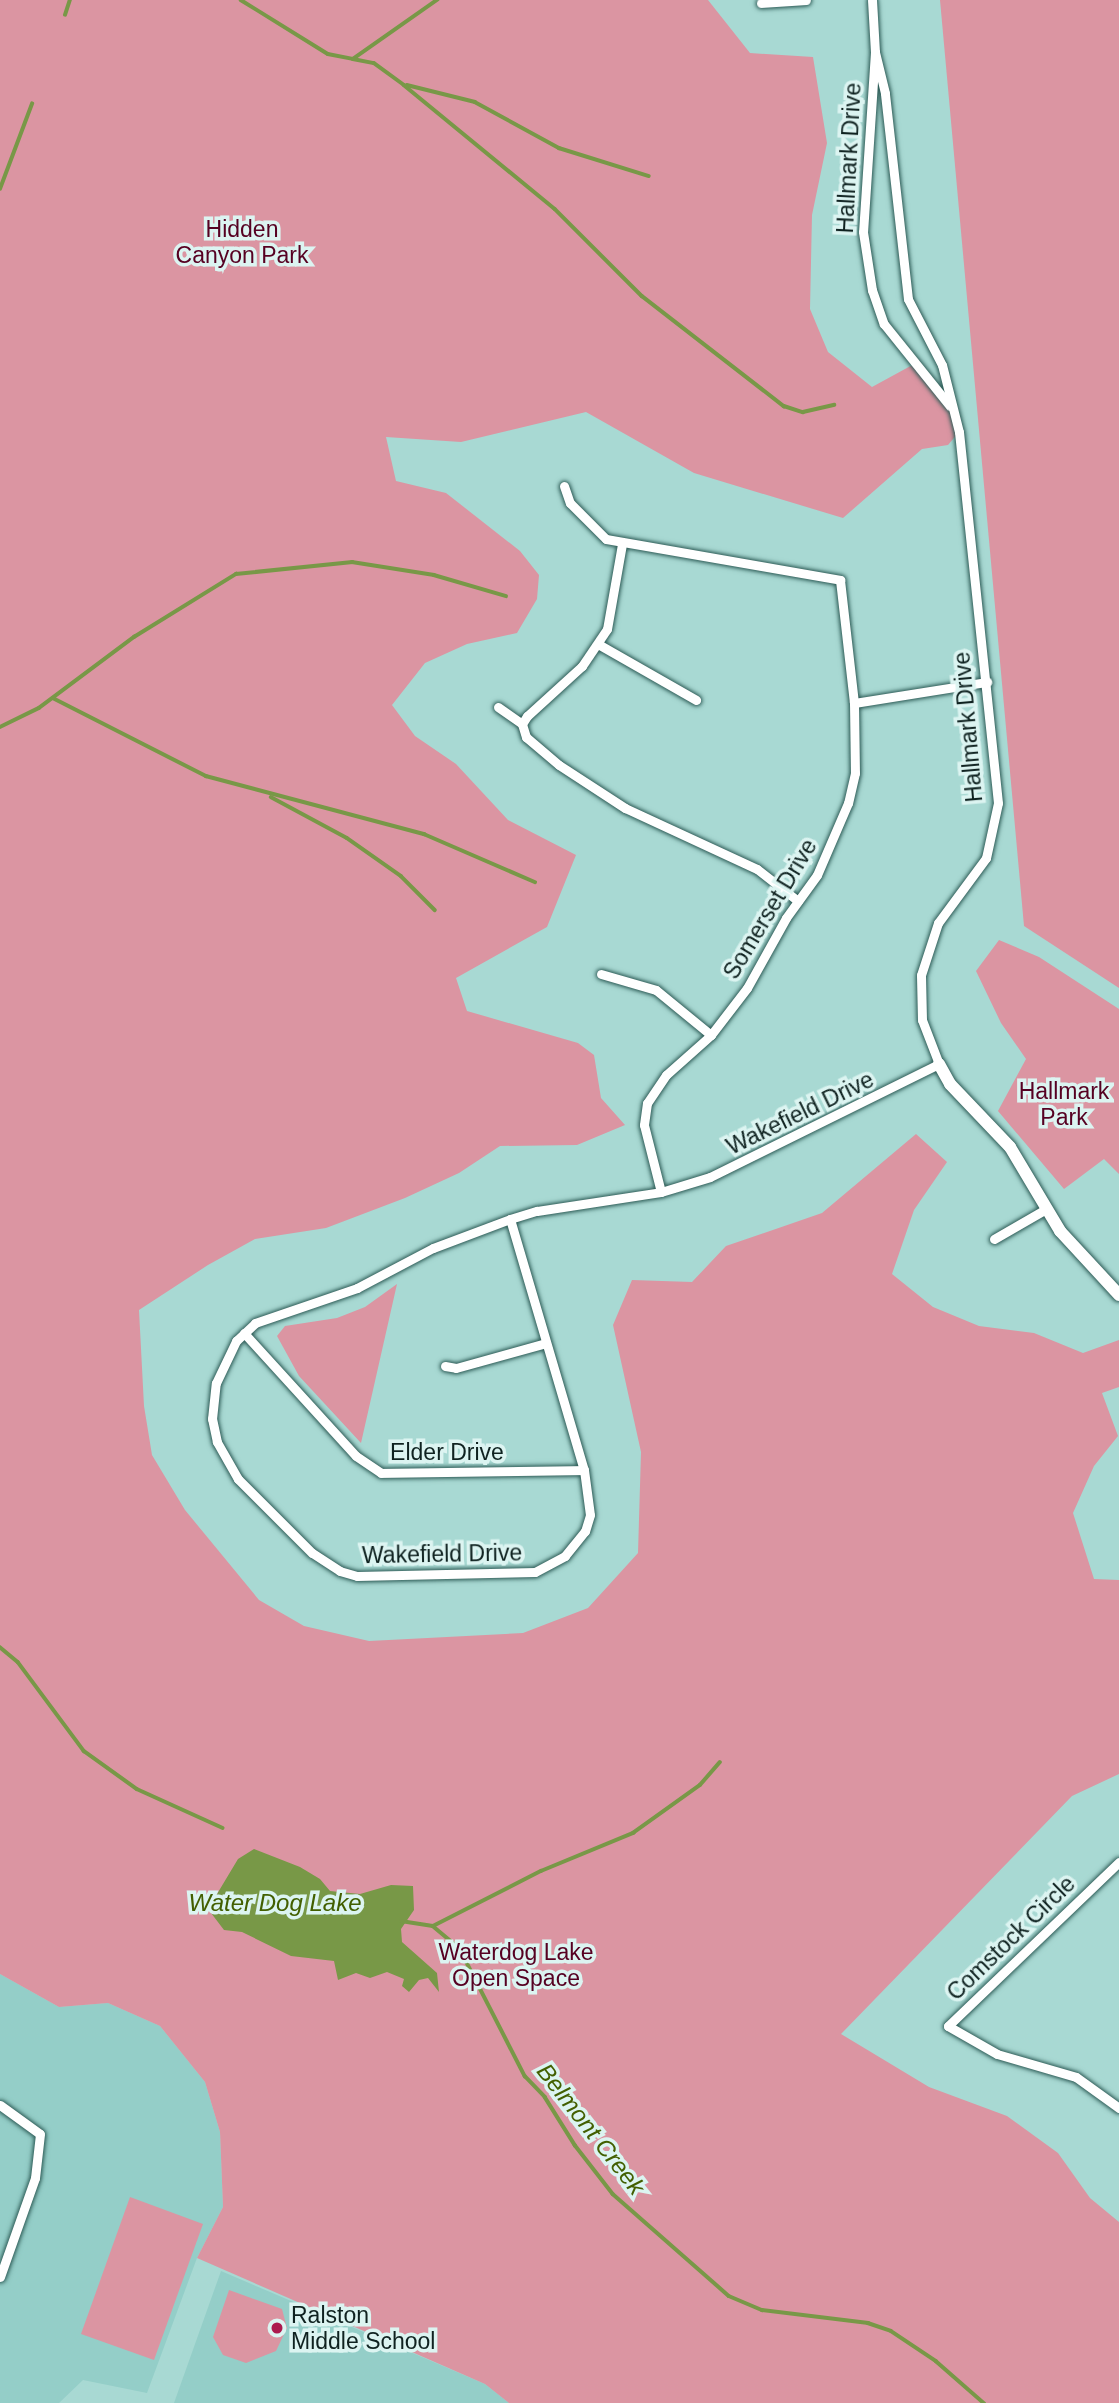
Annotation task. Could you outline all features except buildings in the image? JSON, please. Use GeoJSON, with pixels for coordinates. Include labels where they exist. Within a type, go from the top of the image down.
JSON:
{"type":"FeatureCollection","features":[{"type":"Feature","properties":{"kind":"street"},"geometry":{"type":"LineString","coordinates":[[761,4],[806,0]]}},
{"type":"Feature","properties":{"kind":"street","name":"Hallmark Drive"},"geometry":{"type":"LineString","coordinates":[[872,0],[875,52],[863,232],[872,290],[884,324],[953,408]]}},
{"type":"Feature","properties":{"kind":"street","name":"Hallmark Drive"},"geometry":{"type":"LineString","coordinates":[[875,52],[885,93],[908,299],[942,365],[953,408],[987,682],[998,803],[986,858],[939,923],[921,975],[922,1020],[950,1084],[1010,1147],[1046,1209],[1119,1295]]}},
{"type":"Feature","properties":{"kind":"street"},"geometry":{"type":"LineString","coordinates":[[522,724],[598,644],[615,601],[622,544],[606,539],[590,527],[569,503],[564,486]]}},
{"type":"Feature","properties":{"kind":"street","name":"Somerset Drive"},"geometry":{"type":"LineString","coordinates":[[622,544],[840,580],[854,703],[855,773],[848,803],[817,875],[798,901],[747,988],[711,1035],[666,1075],[646,1103],[644,1125],[661,1192]]}},
{"type":"Feature","properties":{"kind":"street"},"geometry":{"type":"LineString","coordinates":[[598,644],[696,700]]}},
{"type":"Feature","properties":{"kind":"street"},"geometry":{"type":"LineString","coordinates":[[854,703],[987,682]]}},
{"type":"Feature","properties":{"kind":"street"},"geometry":{"type":"LineString","coordinates":[[498,707],[522,724],[537,748],[581,781],[661,827],[757,869],[798,901]]}},
{"type":"Feature","properties":{"kind":"street"},"geometry":{"type":"LineString","coordinates":[[601,974],[656,990],[711,1035]]}},
{"type":"Feature","properties":{"kind":"street","name":"Wakefield Drive"},"geometry":{"type":"LineString","coordinates":[[510,1219],[584,1470],[590,1515],[585,1531],[565,1556],[545,1569],[523,1574],[357,1576],[340,1571],[312,1553],[238,1479],[217,1442],[212,1419],[216,1383],[227,1355],[244,1333],[268,1315],[357,1288],[402,1261],[510,1219],[537,1210],[661,1192],[762,1156],[939,1064]]}},
{"type":"Feature","properties":{"kind":"street"},"geometry":{"type":"LineString","coordinates":[[994,1239],[1046,1209]]}},
{"type":"Feature","properties":{"kind":"street","name":"Elder Drive"},"geometry":{"type":"LineString","coordinates":[[244,1333],[356,1456],[381,1473],[584,1470]]}},
{"type":"Feature","properties":{"kind":"street"},"geometry":{"type":"LineString","coordinates":[[445,1366],[456,1368],[546,1343]]}},
{"type":"Feature","properties":{"kind":"street","name":"Comstock Circle"},"geometry":{"type":"LineString","coordinates":[[1118,1865],[948,2026],[997,2054],[1076,2077],[1119,2108]]}},
{"type":"Feature","properties":{"kind":"street"},"geometry":{"type":"LineString","coordinates":[[0,2105],[40,2134],[36,2178],[0,2277]]}},
{"type":"Feature","properties":{"kind":"shaded area"},"geometry":{"type":"Polygon","coordinates":[[[0,1974],[59,2007],[108,2003],[160,2026],[205,2082],[220,2132],[223,2207],[197,2258],[147,2393],[83,2380],[59,2403],[0,2403],[0,1974]]]}},
{"type":"Feature","properties":{"kind":"shaded area","name":"Ralston Middle School"},"geometry":{"type":"Polygon","coordinates":[[[221,2271],[485,2384],[509,2403],[174,2403],[221,2271]]]}},
{"type":"Feature","properties":{"kind":"green space"},"geometry":{"type":"Polygon","coordinates":[[[0,0],[708,0],[750,53],[813,57],[827,143],[812,215],[810,309],[828,352],[872,387],[916,363],[952,408],[959,432],[948,445],[922,449],[843,518],[694,473],[586,412],[461,442],[386,437],[396,481],[446,493],[520,551],[539,575],[537,599],[517,633],[467,644],[425,663],[392,705],[415,736],[456,764],[508,820],[576,855],[547,927],[456,978],[467,1011],[578,1043],[594,1055],[601,1098],[625,1125],[577,1145],[500,1146],[459,1173],[405,1198],[326,1228],[255,1239],[208,1265],[139,1310],[144,1406],[152,1455],[185,1510],[259,1600],[304,1626],[369,1641],[523,1633],[588,1608],[638,1553],[641,1452],[613,1325],[632,1280],[692,1282],[726,1246],[822,1213],[916,1134],[947,1162],[914,1210],[892,1274],[933,1307],[979,1326],[1034,1333],[1083,1353],[1119,1340],[1119,1387],[1102,1393],[1118,1436],[1094,1466],[1073,1513],[1094,1579],[1119,1580],[1119,1774],[1072,1796],[841,2034],[929,2087],[1007,2116],[1058,2153],[1090,2198],[1119,2222],[1119,2403],[509,2403],[485,2384],[197,2258],[223,2207],[220,2132],[205,2082],[160,2026],[108,2003],[59,2007],[0,1974],[0,0]]]}},
{"type":"Feature","properties":{"kind":"green space"},"geometry":{"type":"Polygon","coordinates":[[[940,0],[1119,0],[1119,988],[1024,926],[940,0]]]}},
{"type":"Feature","properties":{"kind":"green space","name":"Hallmark Park"},"geometry":{"type":"Polygon","coordinates":[[[999,940],[1039,957],[1119,1009],[1119,1174],[1104,1159],[1064,1189],[998,1111],[1026,1059],[1001,1023],[976,971],[999,940]]]}},
{"type":"Feature","properties":{"kind":"green space"},"geometry":{"type":"Polygon","coordinates":[[[397,1284],[361,1443],[299,1376],[277,1336],[285,1326],[337,1318],[365,1307],[397,1284]]]}},
{"type":"Feature","properties":{"kind":"green space"},"geometry":{"type":"Polygon","coordinates":[[[130,2197],[203,2224],[154,2360],[81,2334],[130,2197]]]}},
{"type":"Feature","properties":{"kind":"green space"},"geometry":{"type":"Polygon","coordinates":[[[229,2290],[282,2309],[287,2328],[276,2351],[246,2363],[223,2355],[213,2337],[229,2290]]]}},
{"type":"Feature","properties":{"kind":"water","name":"Water Dog Lake"},"geometry":{"type":"Polygon","coordinates":[[[254,1849],[300,1867],[320,1879],[330,1891],[360,1894],[391,1885],[413,1886],[414,1910],[401,1929],[402,1942],[437,1973],[439,1992],[428,1978],[419,1980],[409,1992],[402,1986],[404,1979],[387,1972],[370,1978],[356,1973],[338,1980],[334,1961],[291,1956],[242,1932],[224,1930],[208,1909],[238,1859],[254,1849]]]}},
{"type":"Feature","properties":{"kind":"waterway"},"geometry":{"type":"LineString","coordinates":[[65,15],[70,0]]}},
{"type":"Feature","properties":{"kind":"waterway"},"geometry":{"type":"LineString","coordinates":[[241,0],[328,54],[353,59],[437,0]]}},
{"type":"Feature","properties":{"kind":"waterway"},"geometry":{"type":"LineString","coordinates":[[353,59],[374,63],[404,85],[555,209],[642,296],[784,406],[803,412],[834,405]]}},
{"type":"Feature","properties":{"kind":"waterway"},"geometry":{"type":"LineString","coordinates":[[407,85],[475,102],[559,148],[649,176]]}},
{"type":"Feature","properties":{"kind":"waterway"},"geometry":{"type":"LineString","coordinates":[[0,189],[32,104]]}},
{"type":"Feature","properties":{"kind":"waterway"},"geometry":{"type":"LineString","coordinates":[[0,727],[39,708],[134,637],[236,574],[352,562],[434,575],[506,596]]}},
{"type":"Feature","properties":{"kind":"waterway"},"geometry":{"type":"LineString","coordinates":[[53,698],[206,776],[424,834],[535,882]]}},
{"type":"Feature","properties":{"kind":"waterway"},"geometry":{"type":"LineString","coordinates":[[271,797],[347,838],[401,876],[435,910]]}},
{"type":"Feature","properties":{"kind":"waterway","name":"Belmont Creek"},"geometry":{"type":"LineString","coordinates":[[0,1647],[18,1662],[84,1751],[137,1789],[223,1828]]}},
{"type":"Feature","properties":{"kind":"waterway"},"geometry":{"type":"LineString","coordinates":[[433,1926],[541,1871],[633,1833],[700,1785],[720,1762]]}},
{"type":"Feature","properties":{"kind":"waterway","name":"Belmont Creek"},"geometry":{"type":"LineString","coordinates":[[401,1921],[433,1926],[460,1949],[525,2076],[545,2097],[575,2145],[613,2194],[729,2296],[762,2310],[868,2323],[891,2331],[936,2361],[984,2403]]}},
{"type":"Feature","properties":{"kind":"place","name":"Ralston Middle School"},"geometry":{"type":"Point","coordinates":[277,2328]}},
{"type":"Feature","properties":{"kind":"park label","name":"Hidden Canyon Park"},"geometry":{"type":"Point","coordinates":[242,242]}},
{"type":"Feature","properties":{"kind":"park label","name":"Waterdog Lake Open Space"},"geometry":{"type":"Point","coordinates":[516,1965]}}]}
